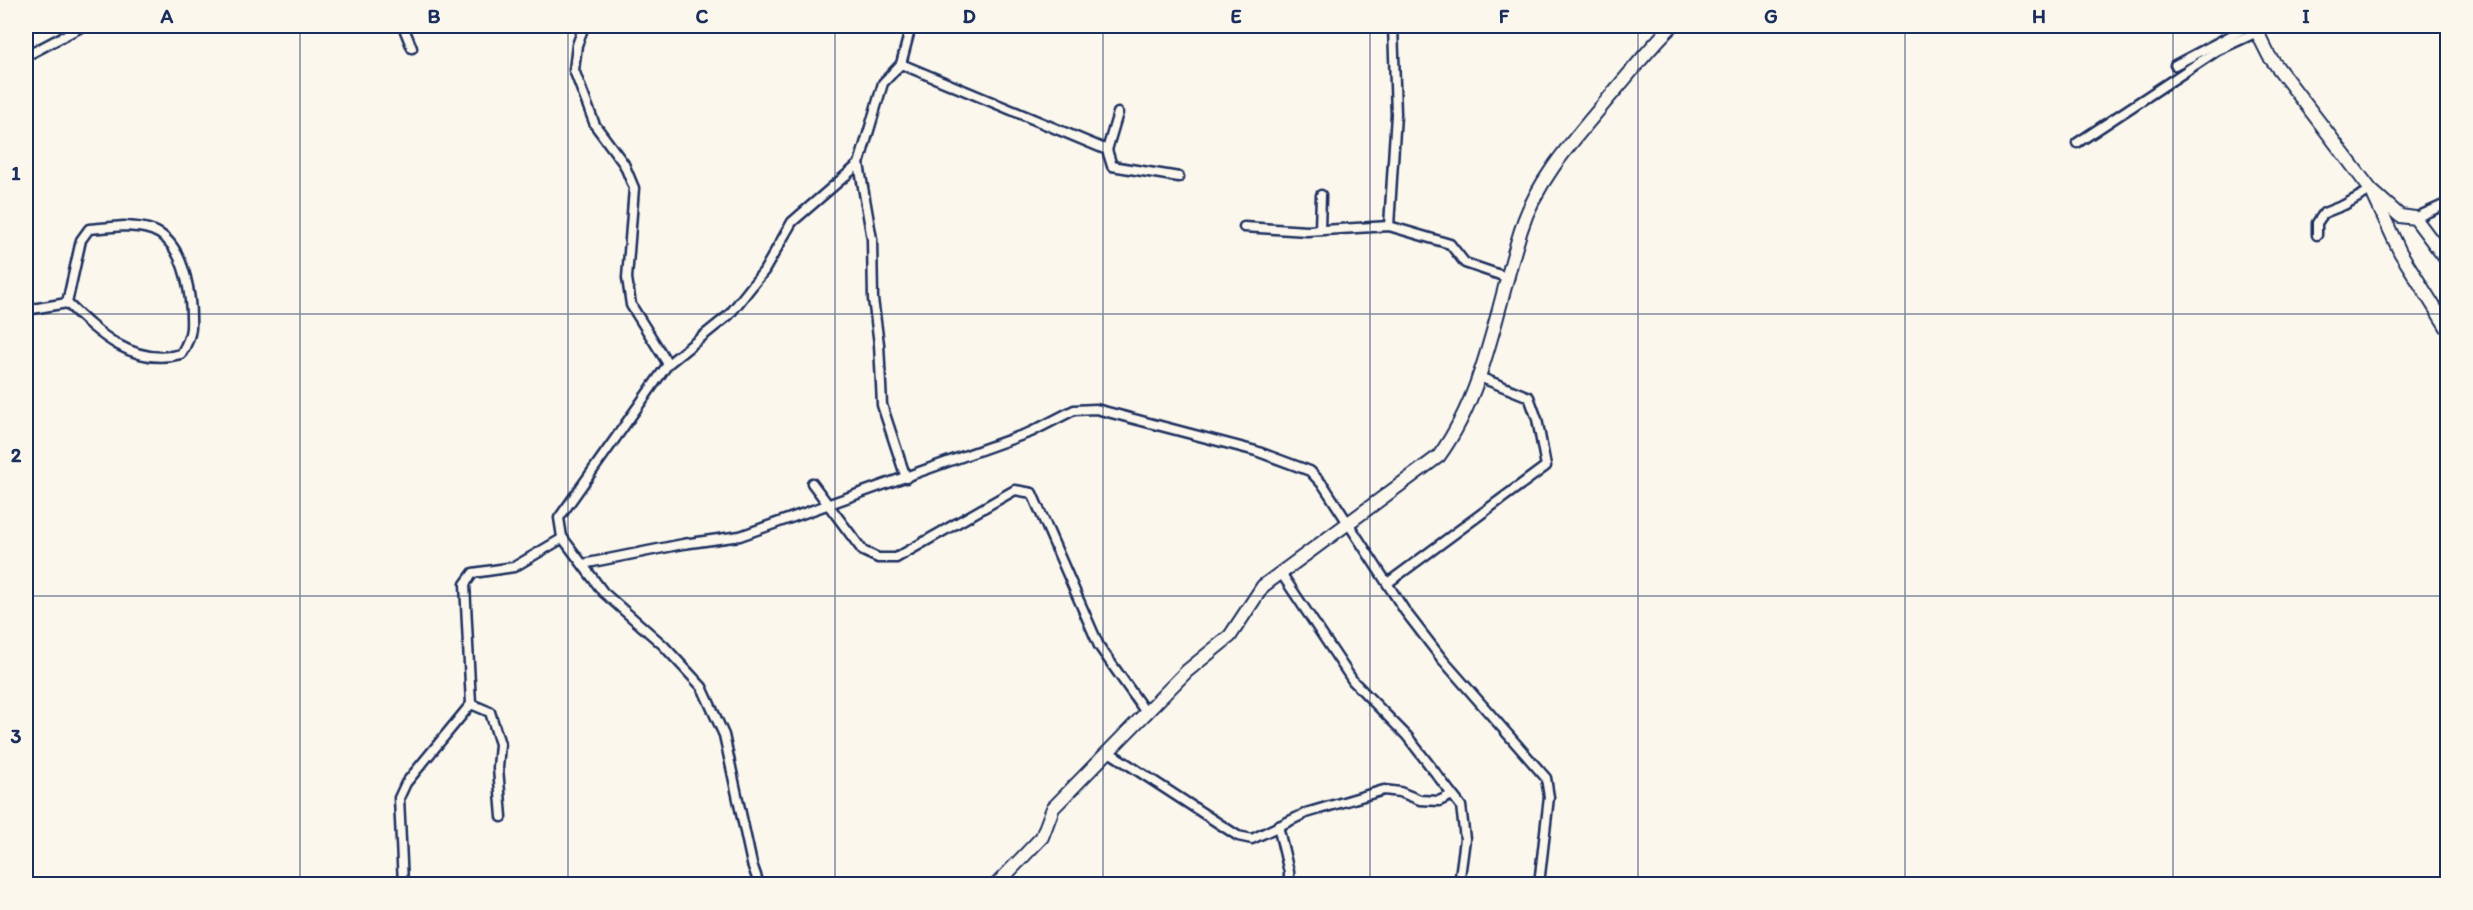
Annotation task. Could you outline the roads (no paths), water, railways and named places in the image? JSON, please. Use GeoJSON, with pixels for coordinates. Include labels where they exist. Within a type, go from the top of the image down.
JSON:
{"type":"FeatureCollection","features":[{"type":"Feature","properties":{"kind":"street"},"geometry":{"type":"LineString","coordinates":[[26,56],[83,26]]}},
{"type":"Feature","properties":{"kind":"street"},"geometry":{"type":"LineString","coordinates":[[403,26],[412,48]]}},
{"type":"Feature","properties":{"kind":"street"},"geometry":{"type":"LineString","coordinates":[[584,26],[576,45],[574,70],[595,125],[624,164],[634,188],[627,278],[631,305],[668,364]]}},
{"type":"Feature","properties":{"kind":"street"},"geometry":{"type":"LineString","coordinates":[[906,478],[882,405],[879,344],[873,299],[872,239],[859,164],[883,83],[901,64],[911,26]]}},
{"type":"Feature","properties":{"kind":"street"},"geometry":{"type":"LineString","coordinates":[[1389,226],[1396,114],[1393,26]]}},
{"type":"Feature","properties":{"kind":"street"},"geometry":{"type":"LineString","coordinates":[[997,885],[1042,837],[1053,808],[1187,671],[1230,636],[1263,586],[1439,456],[1457,431],[1509,278],[1521,228],[1540,185],[1585,127],[1672,26]]}},
{"type":"Feature","properties":{"kind":"street"},"geometry":{"type":"LineString","coordinates":[[2175,65],[2255,28]]}},
{"type":"Feature","properties":{"kind":"street"},"geometry":{"type":"LineString","coordinates":[[2077,143],[2255,28]]}},
{"type":"Feature","properties":{"kind":"street"},"geometry":{"type":"LineString","coordinates":[[2255,28],[2269,56],[2371,190],[2400,216],[2415,218],[2448,202]]}},
{"type":"Feature","properties":{"kind":"street"},"geometry":{"type":"LineString","coordinates":[[901,64],[1107,150]]}},
{"type":"Feature","properties":{"kind":"street"},"geometry":{"type":"LineString","coordinates":[[1118,113],[1107,150],[1112,166],[1179,177]]}},
{"type":"Feature","properties":{"kind":"street"},"geometry":{"type":"LineString","coordinates":[[759,885],[752,864],[724,735],[702,687],[663,645],[603,592],[563,538],[559,518],[668,364],[729,315],[764,271],[792,222],[859,164]]}},
{"type":"Feature","properties":{"kind":"street"},"geometry":{"type":"LineString","coordinates":[[2318,235],[2317,223],[2324,213],[2344,206],[2371,190]]}},
{"type":"Feature","properties":{"kind":"street"},"geometry":{"type":"LineString","coordinates":[[2371,190],[2400,252],[2448,329]]}},
{"type":"Feature","properties":{"kind":"street"},"geometry":{"type":"LineString","coordinates":[[1320,230],[1321,195]]}},
{"type":"Feature","properties":{"kind":"street"},"geometry":{"type":"LineString","coordinates":[[2415,218],[2448,262]]}},
{"type":"Feature","properties":{"kind":"street"},"geometry":{"type":"LineString","coordinates":[[124,226],[150,228],[162,235],[180,261],[190,300],[189,339],[182,354],[166,358],[135,355],[89,325],[67,303],[81,240],[89,229],[124,226]]}},
{"type":"Feature","properties":{"kind":"street"},"geometry":{"type":"LineString","coordinates":[[1244,227],[1320,230],[1389,226],[1450,244],[1465,263],[1509,278]]}},
{"type":"Feature","properties":{"kind":"street"},"geometry":{"type":"LineString","coordinates":[[26,310],[67,303]]}},
{"type":"Feature","properties":{"kind":"street"},"geometry":{"type":"LineString","coordinates":[[1389,582],[1545,466],[1537,419],[1529,397],[1477,376]]}},
{"type":"Feature","properties":{"kind":"street"},"geometry":{"type":"LineString","coordinates":[[583,564],[683,544],[740,536],[1030,432],[1074,410],[1096,409],[1256,451],[1310,471],[1324,486],[1389,582],[1405,610],[1442,659],[1546,777],[1549,797],[1539,885]]}},
{"type":"Feature","properties":{"kind":"street"},"geometry":{"type":"LineString","coordinates":[[812,483],[826,506],[863,551],[878,558],[896,558],[1015,490],[1032,493],[1099,646],[1147,714]]}},
{"type":"Feature","properties":{"kind":"street"},"geometry":{"type":"LineString","coordinates":[[402,885],[399,798],[406,783],[471,704],[465,584],[472,573],[514,567],[563,538]]}},
{"type":"Feature","properties":{"kind":"street"},"geometry":{"type":"LineString","coordinates":[[1281,573],[1353,681],[1407,736],[1461,806],[1465,840],[1459,885]]}},
{"type":"Feature","properties":{"kind":"street"},"geometry":{"type":"LineString","coordinates":[[471,704],[490,712],[500,744],[498,768],[502,817]]}},
{"type":"Feature","properties":{"kind":"street"},"geometry":{"type":"LineString","coordinates":[[1109,752],[1238,836],[1252,839],[1306,813],[1384,790],[1400,792],[1420,800],[1439,801],[1452,795]]}},
{"type":"Feature","properties":{"kind":"street"},"geometry":{"type":"LineString","coordinates":[[1278,826],[1289,872],[1289,885]]}}]}
